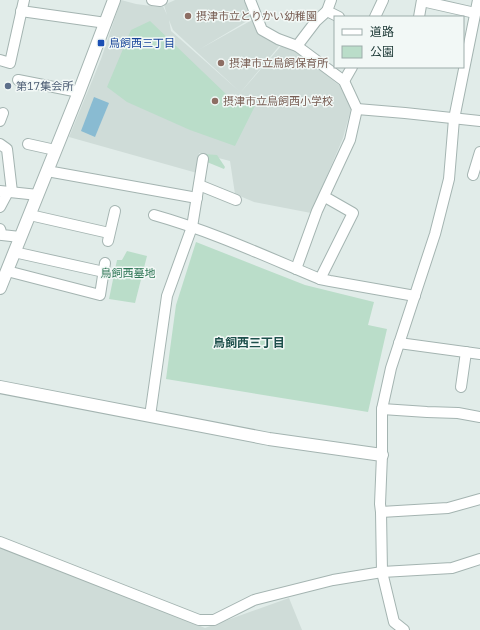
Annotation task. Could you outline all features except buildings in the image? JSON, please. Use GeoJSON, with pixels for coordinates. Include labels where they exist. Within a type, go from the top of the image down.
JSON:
{"type":"FeatureCollection","features":[{"type":"Feature","properties":{"kind":"street"},"geometry":{"type":"LineString","coordinates":[[0,60],[10,63],[24,0]]}},
{"type":"Feature","properties":{"kind":"street"},"geometry":{"type":"LineString","coordinates":[[0,288],[56,150],[114,0]]}},
{"type":"Feature","properties":{"kind":"street"},"geometry":{"type":"LineString","coordinates":[[152,0],[162,0]]}},
{"type":"Feature","properties":{"kind":"street"},"geometry":{"type":"LineString","coordinates":[[250,0],[262,30],[278,39],[297,46],[344,81],[357,110],[350,140],[317,211],[296,269]]}},
{"type":"Feature","properties":{"kind":"street"},"geometry":{"type":"LineString","coordinates":[[297,46],[316,21],[327,11],[331,0]]}},
{"type":"Feature","properties":{"kind":"street"},"geometry":{"type":"LineString","coordinates":[[376,16],[383,0]]}},
{"type":"Feature","properties":{"kind":"street"},"geometry":{"type":"LineString","coordinates":[[464,65],[478,0]]}},
{"type":"Feature","properties":{"kind":"street"},"geometry":{"type":"LineString","coordinates":[[419,16],[422,1],[475,13]]}},
{"type":"Feature","properties":{"kind":"street"},"geometry":{"type":"LineString","coordinates":[[21,11],[106,23]]}},
{"type":"Feature","properties":{"kind":"street"},"geometry":{"type":"LineString","coordinates":[[327,11],[337,16]]}},
{"type":"Feature","properties":{"kind":"street"},"geometry":{"type":"LineString","coordinates":[[344,81],[351,68]]}},
{"type":"Feature","properties":{"kind":"street"},"geometry":{"type":"LineString","coordinates":[[404,630],[394,622],[382,572],[380,504],[382,410],[391,368],[436,234],[449,179],[454,119],[463,68]]}},
{"type":"Feature","properties":{"kind":"street"},"geometry":{"type":"LineString","coordinates":[[18,80],[78,92]]}},
{"type":"Feature","properties":{"kind":"street"},"geometry":{"type":"LineString","coordinates":[[357,110],[405,113],[480,121]]}},
{"type":"Feature","properties":{"kind":"street"},"geometry":{"type":"LineString","coordinates":[[0,144],[7,149],[7,192],[0,208]]}},
{"type":"Feature","properties":{"kind":"street"},"geometry":{"type":"LineString","coordinates":[[28,144],[56,150]]}},
{"type":"Feature","properties":{"kind":"street"},"geometry":{"type":"LineString","coordinates":[[473,175],[480,152]]}},
{"type":"Feature","properties":{"kind":"street"},"geometry":{"type":"LineString","coordinates":[[150,416],[168,296],[192,227],[203,159]]}},
{"type":"Feature","properties":{"kind":"street"},"geometry":{"type":"LineString","coordinates":[[47,171],[197,198]]}},
{"type":"Feature","properties":{"kind":"street"},"geometry":{"type":"LineString","coordinates":[[199,186],[236,200]]}},
{"type":"Feature","properties":{"kind":"street"},"geometry":{"type":"LineString","coordinates":[[7,192],[38,195]]}},
{"type":"Feature","properties":{"kind":"street"},"geometry":{"type":"LineString","coordinates":[[320,279],[353,213],[324,197]]}},
{"type":"Feature","properties":{"kind":"street"},"geometry":{"type":"LineString","coordinates":[[30,215],[108,237],[115,211]]}},
{"type":"Feature","properties":{"kind":"street"},"geometry":{"type":"LineString","coordinates":[[154,215],[228,240],[320,279],[415,296]]}},
{"type":"Feature","properties":{"kind":"street"},"geometry":{"type":"LineString","coordinates":[[0,229],[2,235],[20,237]]}},
{"type":"Feature","properties":{"kind":"street"},"geometry":{"type":"LineString","coordinates":[[7,271],[100,296],[104,267],[14,252]]}},
{"type":"Feature","properties":{"kind":"street"},"geometry":{"type":"LineString","coordinates":[[399,343],[480,354]]}},
{"type":"Feature","properties":{"kind":"street"},"geometry":{"type":"LineString","coordinates":[[461,387],[466,352]]}},
{"type":"Feature","properties":{"kind":"street"},"geometry":{"type":"LineString","coordinates":[[0,387],[269,439],[382,455]]}},
{"type":"Feature","properties":{"kind":"street"},"geometry":{"type":"LineString","coordinates":[[382,410],[458,413],[480,417]]}},
{"type":"Feature","properties":{"kind":"street"},"geometry":{"type":"LineString","coordinates":[[381,512],[448,508],[480,498]]}},
{"type":"Feature","properties":{"kind":"street"},"geometry":{"type":"LineString","coordinates":[[0,542],[199,620],[214,620],[254,600],[333,580],[382,572],[452,568],[480,559]]}},
{"type":"Feature","properties":{"kind":"shaded area","name":"摂津市立鳥飼西小学校"},"geometry":{"type":"Polygon","coordinates":[[[121,0],[136,4],[159,7],[163,6],[167,15],[164,5],[175,0],[245,0],[252,18],[200,49],[252,20],[256,28],[266,39],[280,45],[240,93],[281,46],[296,51],[340,86],[351,109],[343,138],[311,213],[254,202],[235,194],[230,161],[199,153],[197,173],[69,137],[101,59],[121,0]],[[169,20],[171,31],[239,91],[173,30],[169,20]]]}},
{"type":"Feature","properties":{"kind":"shaded area"},"geometry":{"type":"Polygon","coordinates":[[[0,542],[205,628],[289,598],[302,630],[0,630],[0,542]]]}},
{"type":"Feature","properties":{"kind":"green space"},"geometry":{"type":"Polygon","coordinates":[[[150,21],[227,95],[256,104],[235,146],[190,130],[127,102],[107,87],[131,30],[150,21]]]}},
{"type":"Feature","properties":{"kind":"green space"},"geometry":{"type":"Polygon","coordinates":[[[204,154],[217,155],[225,167],[224,169],[202,160],[204,154]]]}},
{"type":"Feature","properties":{"kind":"green space"},"geometry":{"type":"Polygon","coordinates":[[[196,242],[305,285],[374,302],[368,325],[387,329],[368,412],[166,379],[176,305],[196,242]]]}},
{"type":"Feature","properties":{"kind":"green space","name":"鳥飼西墓地"},"geometry":{"type":"Polygon","coordinates":[[[127,251],[147,256],[135,303],[109,299],[117,260],[122,260],[127,251]]]}},
{"type":"Feature","properties":{"kind":"water"},"geometry":{"type":"Polygon","coordinates":[[[94,97],[109,103],[95,137],[81,131],[94,97]]]}},
{"type":"Feature","properties":{"kind":"place","name":"摂津市立とりかい幼稚園"},"geometry":{"type":"Point","coordinates":[188,16]}},
{"type":"Feature","properties":{"kind":"place","name":"鳥飼西三丁目"},"geometry":{"type":"Point","coordinates":[101,43]}},
{"type":"Feature","properties":{"kind":"place","name":"摂津市立鳥飼保育所"},"geometry":{"type":"Point","coordinates":[221,63]}},
{"type":"Feature","properties":{"kind":"place","name":"第17集会所"},"geometry":{"type":"Point","coordinates":[8,86]}},
{"type":"Feature","properties":{"kind":"place","name":"摂津市立鳥飼西小学校"},"geometry":{"type":"Point","coordinates":[215,101]}},
{"type":"Feature","properties":{"kind":"district","name":"鳥飼西三丁目"},"geometry":{"type":"Point","coordinates":[249,343]}}]}
